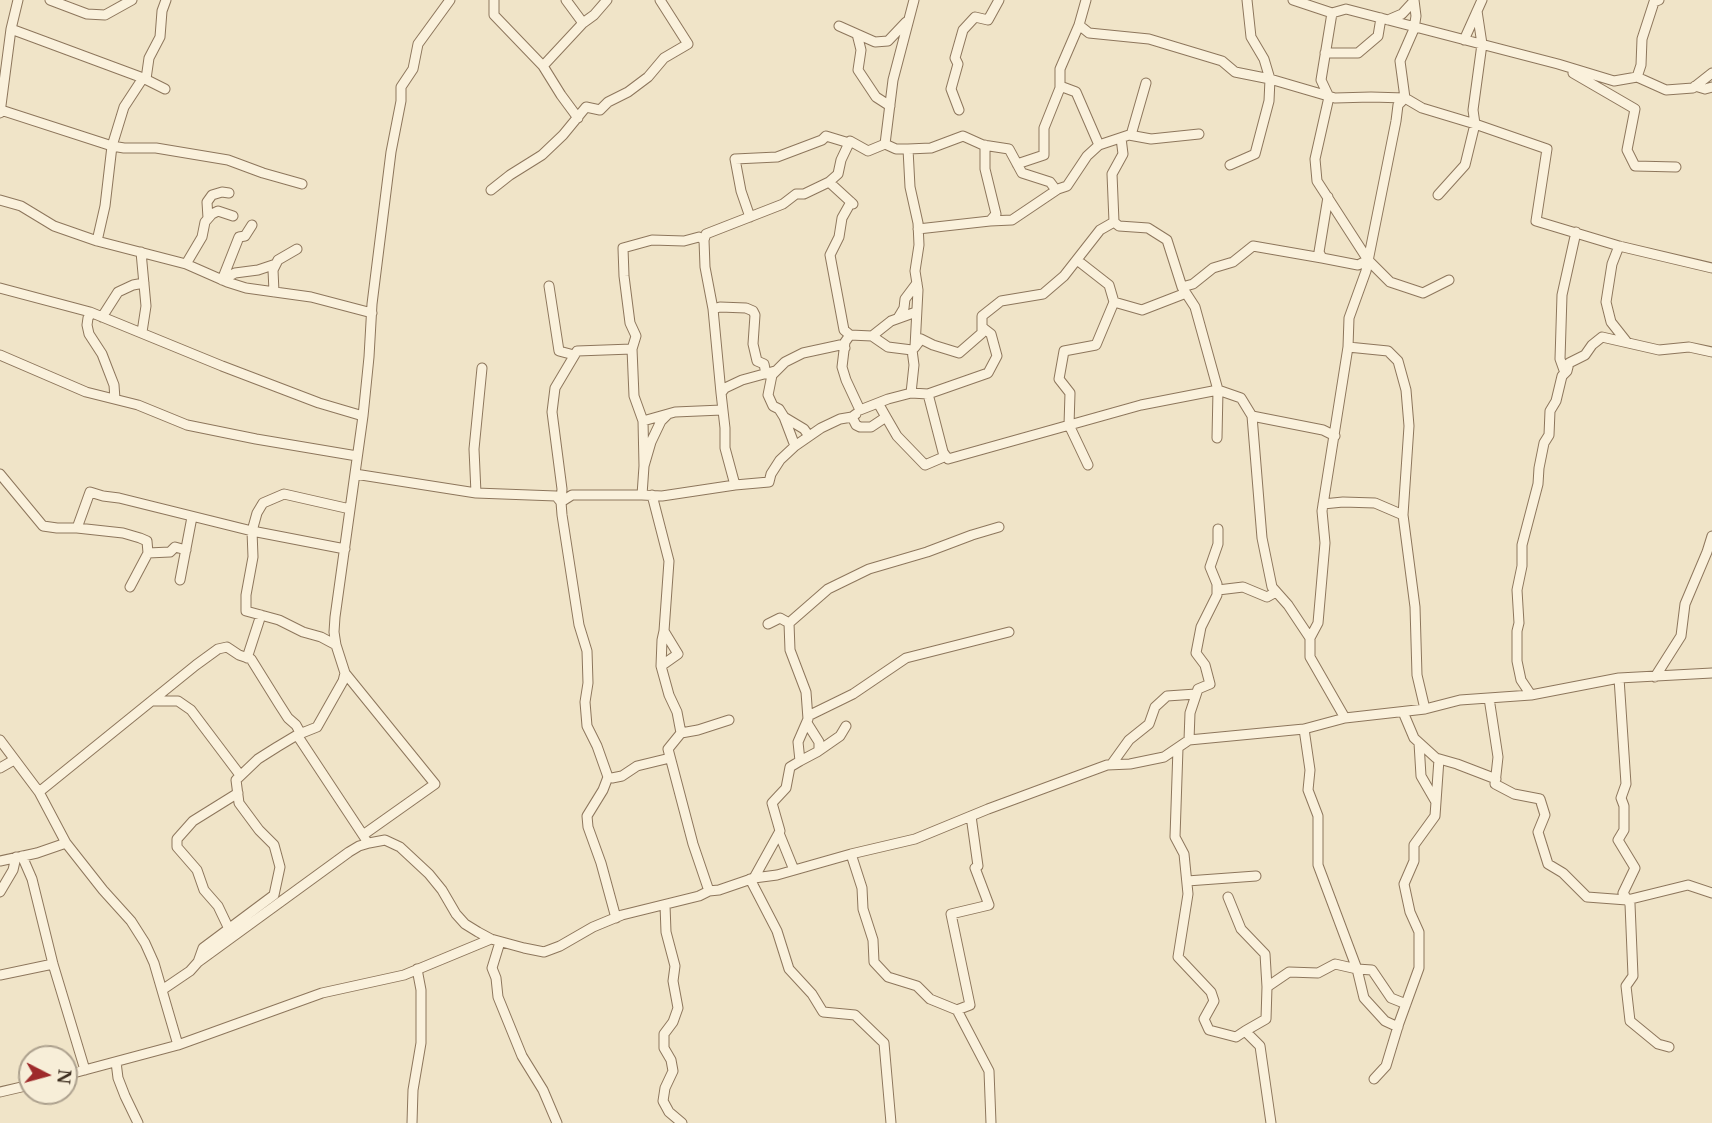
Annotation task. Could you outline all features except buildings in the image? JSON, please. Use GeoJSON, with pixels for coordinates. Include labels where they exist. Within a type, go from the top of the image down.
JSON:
{"type":"FeatureCollection","features":[{"type":"Feature","properties":{"kind":"street"},"geometry":{"type":"LineString","coordinates":[[0,115],[3,62],[18,0]]}},
{"type":"Feature","properties":{"kind":"street"},"geometry":{"type":"LineString","coordinates":[[50,0],[87,14],[105,15],[132,0]]}},
{"type":"Feature","properties":{"kind":"street"},"geometry":{"type":"LineString","coordinates":[[97,240],[105,206],[112,146],[124,107],[145,78],[149,58],[160,37],[162,11],[166,0]]}},
{"type":"Feature","properties":{"kind":"street"},"geometry":{"type":"LineString","coordinates":[[162,990],[359,846],[435,784],[345,673],[334,632],[363,416],[372,314],[401,87],[413,69],[418,44],[450,0]]}},
{"type":"Feature","properties":{"kind":"street"},"geometry":{"type":"LineString","coordinates":[[494,0],[494,15],[543,66],[578,118]]}},
{"type":"Feature","properties":{"kind":"street"},"geometry":{"type":"LineString","coordinates":[[566,0],[583,23]]}},
{"type":"Feature","properties":{"kind":"street"},"geometry":{"type":"LineString","coordinates":[[543,66],[607,0]]}},
{"type":"Feature","properties":{"kind":"street"},"geometry":{"type":"LineString","coordinates":[[491,190],[542,155],[563,135],[586,107],[600,110],[608,102],[628,93],[648,77],[664,58],[688,44],[660,0]]}},
{"type":"Feature","properties":{"kind":"street"},"geometry":{"type":"LineString","coordinates":[[885,144],[893,80],[914,0]]}},
{"type":"Feature","properties":{"kind":"street"},"geometry":{"type":"LineString","coordinates":[[959,110],[951,89],[958,64],[955,58],[963,30],[975,17],[988,20],[999,0]]}},
{"type":"Feature","properties":{"kind":"street"},"geometry":{"type":"LineString","coordinates":[[1017,164],[1044,155],[1044,128],[1060,86],[1060,69],[1079,25],[1086,0]]}},
{"type":"Feature","properties":{"kind":"street"},"geometry":{"type":"LineString","coordinates":[[1230,165],[1255,154],[1269,100],[1270,79],[1264,59],[1251,37],[1247,0]]}},
{"type":"Feature","properties":{"kind":"street"},"geometry":{"type":"LineString","coordinates":[[1293,0],[1332,13],[1346,9],[1558,64],[1614,81],[1637,77],[1666,90],[1693,88],[1712,73]]}},
{"type":"Feature","properties":{"kind":"street"},"geometry":{"type":"LineString","coordinates":[[1464,40],[1482,0]]}},
{"type":"Feature","properties":{"kind":"street"},"geometry":{"type":"LineString","coordinates":[[1637,77],[1641,65],[1642,39],[1654,2],[1659,0]]}},
{"type":"Feature","properties":{"kind":"street"},"geometry":{"type":"LineString","coordinates":[[1384,19],[1402,14],[1414,1]]}},
{"type":"Feature","properties":{"kind":"street"},"geometry":{"type":"LineString","coordinates":[[1405,98],[1400,61],[1415,27],[1414,1]]}},
{"type":"Feature","properties":{"kind":"street"},"geometry":{"type":"LineString","coordinates":[[1438,195],[1465,165],[1475,124],[1473,110],[1482,44],[1477,11]]}},
{"type":"Feature","properties":{"kind":"street"},"geometry":{"type":"LineString","coordinates":[[1332,13],[1321,80],[1329,97],[1315,159],[1317,181],[1368,260],[1390,282],[1423,293],[1449,280]]}},
{"type":"Feature","properties":{"kind":"street"},"geometry":{"type":"LineString","coordinates":[[1325,53],[1358,52],[1378,36],[1384,19]]}},
{"type":"Feature","properties":{"kind":"street"},"geometry":{"type":"LineString","coordinates":[[839,26],[875,42],[888,41],[908,20]]}},
{"type":"Feature","properties":{"kind":"street"},"geometry":{"type":"LineString","coordinates":[[1079,25],[1089,33],[1149,39],[1222,61],[1235,72],[1270,79],[1329,97],[1405,98],[1422,108],[1547,149],[1536,221],[1619,246],[1712,268]]}},
{"type":"Feature","properties":{"kind":"street"},"geometry":{"type":"LineString","coordinates":[[11,29],[145,78],[165,89]]}},
{"type":"Feature","properties":{"kind":"street"},"geometry":{"type":"LineString","coordinates":[[857,34],[861,50],[858,70],[876,97],[890,106]]}},
{"type":"Feature","properties":{"kind":"street"},"geometry":{"type":"LineString","coordinates":[[1558,64],[1635,109],[1627,150],[1635,166],[1676,167]]}},
{"type":"Feature","properties":{"kind":"street"},"geometry":{"type":"LineString","coordinates":[[1131,135],[1146,83]]}},
{"type":"Feature","properties":{"kind":"street"},"geometry":{"type":"LineString","coordinates":[[1060,86],[1076,92],[1099,145]]}},
{"type":"Feature","properties":{"kind":"street"},"geometry":{"type":"LineString","coordinates":[[1695,86],[1705,89],[1712,87]]}},
{"type":"Feature","properties":{"kind":"street"},"geometry":{"type":"LineString","coordinates":[[1345,717],[1310,657],[1310,638],[1318,623],[1325,543],[1322,511],[1348,347],[1349,318],[1366,271],[1398,105],[1405,98]]}},
{"type":"Feature","properties":{"kind":"street"},"geometry":{"type":"LineString","coordinates":[[1,110],[112,146],[156,148],[228,160],[302,184]]}},
{"type":"Feature","properties":{"kind":"street"},"geometry":{"type":"LineString","coordinates":[[918,229],[1012,220],[1056,190],[1067,186],[1087,156],[1099,145],[1131,135],[1151,139],[1199,134]]}},
{"type":"Feature","properties":{"kind":"street"},"geometry":{"type":"LineString","coordinates":[[750,217],[741,191],[735,159],[777,157],[822,140],[826,136],[849,143],[850,141],[868,151],[885,144],[896,149],[931,148],[963,136],[985,145],[1009,149],[1022,173],[1050,182],[1056,190]]}},
{"type":"Feature","properties":{"kind":"street"},"geometry":{"type":"LineString","coordinates":[[1121,138],[1123,154],[1112,174],[1114,222],[1119,226],[1148,228],[1167,240],[1184,290],[1195,307],[1218,390],[1217,438]]}},
{"type":"Feature","properties":{"kind":"street"},"geometry":{"type":"LineString","coordinates":[[735,485],[725,448],[713,309],[705,267],[704,240],[706,234],[783,204],[796,194],[804,194],[829,182],[838,174],[841,160],[849,143]]}},
{"type":"Feature","properties":{"kind":"street"},"geometry":{"type":"LineString","coordinates":[[985,145],[985,169],[996,214],[990,221]]}},
{"type":"Feature","properties":{"kind":"street"},"geometry":{"type":"LineString","coordinates":[[908,149],[910,187],[919,245],[915,270],[918,290],[913,349],[915,365],[911,393]]}},
{"type":"Feature","properties":{"kind":"street"},"geometry":{"type":"LineString","coordinates":[[829,182],[852,203],[842,219],[839,237],[830,255],[844,330],[850,335],[872,336],[888,346],[913,349]]}},
{"type":"Feature","properties":{"kind":"street"},"geometry":{"type":"LineString","coordinates":[[208,218],[207,202],[212,195],[229,192]]}},
{"type":"Feature","properties":{"kind":"street"},"geometry":{"type":"LineString","coordinates":[[1322,258],[1319,252],[1328,196]]}},
{"type":"Feature","properties":{"kind":"street"},"geometry":{"type":"LineString","coordinates":[[0,201],[21,206],[54,226],[186,264],[246,288],[311,297],[372,314]]}},
{"type":"Feature","properties":{"kind":"street"},"geometry":{"type":"LineString","coordinates":[[186,264],[202,237],[208,218],[218,211],[233,216]]}},
{"type":"Feature","properties":{"kind":"street"},"geometry":{"type":"LineString","coordinates":[[913,349],[921,339],[959,353],[982,333],[982,316],[1001,301],[1043,294],[1064,276],[1100,230],[1114,222]]}},
{"type":"Feature","properties":{"kind":"street"},"geometry":{"type":"LineString","coordinates":[[222,280],[239,237],[245,236],[252,225]]}},
{"type":"Feature","properties":{"kind":"street"},"geometry":{"type":"LineString","coordinates":[[1565,373],[1560,359],[1562,295],[1576,232]]}},
{"type":"Feature","properties":{"kind":"street"},"geometry":{"type":"LineString","coordinates":[[681,733],[677,712],[669,695],[662,666],[669,561],[647,495],[643,421],[634,396],[632,349],[636,336],[630,323],[623,248],[651,240],[684,241],[699,237],[704,240]]}},
{"type":"Feature","properties":{"kind":"street"},"geometry":{"type":"LineString","coordinates":[[1114,302],[1142,310],[1184,290],[1213,268],[1233,262],[1253,246],[1358,266],[1368,260]]}},
{"type":"Feature","properties":{"kind":"street"},"geometry":{"type":"LineString","coordinates":[[1619,246],[1612,264],[1606,302],[1611,322],[1626,341]]}},
{"type":"Feature","properties":{"kind":"street"},"geometry":{"type":"LineString","coordinates":[[274,292],[273,270],[278,260],[297,249]]}},
{"type":"Feature","properties":{"kind":"street"},"geometry":{"type":"LineString","coordinates":[[141,252],[146,314],[142,332]]}},
{"type":"Feature","properties":{"kind":"street"},"geometry":{"type":"LineString","coordinates":[[1077,260],[1109,285],[1114,302],[1096,345],[1064,351],[1059,379],[1070,393],[1069,425],[1088,465]]}},
{"type":"Feature","properties":{"kind":"street"},"geometry":{"type":"LineString","coordinates":[[222,280],[235,273],[258,270],[276,264]]}},
{"type":"Feature","properties":{"kind":"street"},"geometry":{"type":"LineString","coordinates":[[102,317],[118,292],[144,283]]}},
{"type":"Feature","properties":{"kind":"street"},"geometry":{"type":"LineString","coordinates":[[898,318],[904,308],[905,299],[917,283]]}},
{"type":"Feature","properties":{"kind":"street"},"geometry":{"type":"LineString","coordinates":[[549,286],[560,351],[574,355]]}},
{"type":"Feature","properties":{"kind":"street"},"geometry":{"type":"LineString","coordinates":[[0,288],[91,313],[142,332],[200,358],[363,416]]}},
{"type":"Feature","properties":{"kind":"street"},"geometry":{"type":"LineString","coordinates":[[713,309],[746,308],[753,311],[755,315],[753,344],[757,361],[764,364],[771,375],[768,395],[773,406],[784,417],[795,446]]}},
{"type":"Feature","properties":{"kind":"street"},"geometry":{"type":"LineString","coordinates":[[872,336],[891,321],[916,312]]}},
{"type":"Feature","properties":{"kind":"street"},"geometry":{"type":"LineString","coordinates":[[91,313],[87,325],[89,334],[108,367],[114,385],[115,399]]}},
{"type":"Feature","properties":{"kind":"street"},"geometry":{"type":"LineString","coordinates":[[561,502],[572,495],[647,495],[769,482],[780,460],[820,428],[840,419],[852,417],[860,410],[878,403],[911,393],[928,394],[987,373],[997,356],[991,334],[982,327]]}},
{"type":"Feature","properties":{"kind":"street"},"geometry":{"type":"LineString","coordinates":[[850,335],[845,342],[842,367],[860,410]]}},
{"type":"Feature","properties":{"kind":"street"},"geometry":{"type":"LineString","coordinates":[[1531,695],[1521,680],[1517,661],[1517,590],[1522,566],[1522,545],[1538,484],[1544,443],[1549,435],[1550,411],[1556,401],[1562,376],[1568,370],[1569,363],[1585,355],[1602,337],[1659,350],[1689,347],[1712,352]]}},
{"type":"Feature","properties":{"kind":"street"},"geometry":{"type":"LineString","coordinates":[[721,393],[725,388],[742,380],[770,373],[802,353],[840,345],[844,348]]}},
{"type":"Feature","properties":{"kind":"street"},"geometry":{"type":"LineString","coordinates":[[1348,347],[1388,351],[1398,361],[1406,390],[1409,426],[1403,515],[1415,608],[1417,675],[1425,710]]}},
{"type":"Feature","properties":{"kind":"street"},"geometry":{"type":"LineString","coordinates":[[616,918],[586,816],[603,790],[608,777],[587,726],[585,702],[588,683],[587,651],[579,625],[561,502],[562,489],[552,412],[555,387],[577,351],[632,349]]}},
{"type":"Feature","properties":{"kind":"street"},"geometry":{"type":"LineString","coordinates":[[0,355],[86,392],[138,405],[187,425],[357,456]]}},
{"type":"Feature","properties":{"kind":"street"},"geometry":{"type":"LineString","coordinates":[[476,493],[474,491],[474,449],[482,369]]}},
{"type":"Feature","properties":{"kind":"street"},"geometry":{"type":"LineString","coordinates":[[928,394],[943,452],[948,459],[1142,405],[1218,390],[1241,398],[1252,416],[1262,538],[1272,587],[1288,605],[1310,638]]}},
{"type":"Feature","properties":{"kind":"street"},"geometry":{"type":"LineString","coordinates":[[878,403],[897,436],[925,465],[946,456]]}},
{"type":"Feature","properties":{"kind":"street"},"geometry":{"type":"LineString","coordinates":[[643,421],[675,412],[722,410]]}},
{"type":"Feature","properties":{"kind":"street"},"geometry":{"type":"LineString","coordinates":[[645,466],[651,442],[661,421],[668,415]]}},
{"type":"Feature","properties":{"kind":"street"},"geometry":{"type":"LineString","coordinates":[[1252,416],[1323,430],[1335,436]]}},
{"type":"Feature","properties":{"kind":"street"},"geometry":{"type":"LineString","coordinates":[[784,417],[804,429],[809,436]]}},
{"type":"Feature","properties":{"kind":"street"},"geometry":{"type":"LineString","coordinates":[[852,417],[860,428],[871,427],[886,417]]}},
{"type":"Feature","properties":{"kind":"street"},"geometry":{"type":"LineString","coordinates":[[0,474],[43,526],[123,533],[147,541],[148,553],[130,587]]}},
{"type":"Feature","properties":{"kind":"street"},"geometry":{"type":"LineString","coordinates":[[355,474],[476,493],[556,496],[561,502]]}},
{"type":"Feature","properties":{"kind":"street"},"geometry":{"type":"LineString","coordinates":[[352,496],[369,477]]}},
{"type":"Feature","properties":{"kind":"street"},"geometry":{"type":"LineString","coordinates":[[77,528],[90,492],[252,531],[345,549]]}},
{"type":"Feature","properties":{"kind":"street"},"geometry":{"type":"LineString","coordinates":[[336,645],[279,620],[246,611],[246,595],[253,557],[252,531],[257,513],[263,503],[284,494],[350,509]]}},
{"type":"Feature","properties":{"kind":"street"},"geometry":{"type":"LineString","coordinates":[[1323,504],[1375,503],[1403,515]]}},
{"type":"Feature","properties":{"kind":"street"},"geometry":{"type":"LineString","coordinates":[[180,580],[192,517]]}},
{"type":"Feature","properties":{"kind":"street"},"geometry":{"type":"LineString","coordinates":[[789,623],[828,589],[869,569],[999,528]]}},
{"type":"Feature","properties":{"kind":"street"},"geometry":{"type":"LineString","coordinates":[[1190,740],[1190,713],[1196,694],[1198,689],[1210,684],[1205,665],[1196,653],[1201,627],[1218,590],[1210,567],[1218,544],[1218,529]]}},
{"type":"Feature","properties":{"kind":"street"},"geometry":{"type":"LineString","coordinates":[[1654,676],[1681,636],[1685,604],[1712,536]]}},
{"type":"Feature","properties":{"kind":"street"},"geometry":{"type":"LineString","coordinates":[[148,553],[170,552],[175,547],[186,550]]}},
{"type":"Feature","properties":{"kind":"street"},"geometry":{"type":"LineString","coordinates":[[1218,590],[1243,587],[1267,597],[1276,592]]}},
{"type":"Feature","properties":{"kind":"street"},"geometry":{"type":"LineString","coordinates":[[247,658],[261,615]]}},
{"type":"Feature","properties":{"kind":"street"},"geometry":{"type":"LineString","coordinates":[[768,624],[780,618],[789,623]]}},
{"type":"Feature","properties":{"kind":"street"},"geometry":{"type":"LineString","coordinates":[[789,623],[790,650],[806,692],[807,719],[798,742],[800,761]]}},
{"type":"Feature","properties":{"kind":"street"},"geometry":{"type":"LineString","coordinates":[[662,666],[678,654],[664,631]]}},
{"type":"Feature","properties":{"kind":"street"},"geometry":{"type":"LineString","coordinates":[[807,719],[853,694],[906,658],[1009,632]]}},
{"type":"Feature","properties":{"kind":"street"},"geometry":{"type":"LineString","coordinates":[[39,792],[196,665],[218,650],[227,647],[251,659],[279,705],[297,726],[299,734],[366,839]]}},
{"type":"Feature","properties":{"kind":"street"},"geometry":{"type":"LineString","coordinates":[[198,962],[203,948],[274,895],[280,867],[274,845],[240,803],[236,780],[258,759],[299,734],[317,727],[343,681],[345,673]]}},
{"type":"Feature","properties":{"kind":"street"},"geometry":{"type":"LineString","coordinates":[[366,839],[385,840],[400,847],[429,874],[465,924],[495,940],[544,952],[616,918],[699,896],[752,878],[777,875],[915,839],[1107,765],[1130,764],[1164,757],[1190,740],[1304,729],[1345,717],[1425,710],[1460,700],[1531,695],[1619,678],[1712,673]]}},
{"type":"Feature","properties":{"kind":"street"},"geometry":{"type":"LineString","coordinates":[[1619,678],[1626,784],[1621,798],[1624,807],[1624,830],[1618,840],[1635,868],[1623,893],[1630,904],[1633,976],[1626,986],[1630,1021],[1658,1044],[1669,1047]]}},
{"type":"Feature","properties":{"kind":"street"},"geometry":{"type":"LineString","coordinates":[[1111,765],[1129,740],[1149,724],[1155,707],[1167,696],[1196,694]]}},
{"type":"Feature","properties":{"kind":"street"},"geometry":{"type":"LineString","coordinates":[[1489,698],[1498,757],[1495,784],[1514,794],[1540,799],[1545,815],[1538,832],[1548,864],[1563,873],[1587,897],[1628,900],[1688,885],[1712,893]]}},
{"type":"Feature","properties":{"kind":"street"},"geometry":{"type":"LineString","coordinates":[[153,701],[178,701],[191,710],[240,776]]}},
{"type":"Feature","properties":{"kind":"street"},"geometry":{"type":"LineString","coordinates":[[1402,712],[1414,738],[1436,758],[1496,779]]}},
{"type":"Feature","properties":{"kind":"street"},"geometry":{"type":"LineString","coordinates":[[807,719],[819,742],[819,750]]}},
{"type":"Feature","properties":{"kind":"street"},"geometry":{"type":"LineString","coordinates":[[709,891],[693,843],[668,749],[681,733],[729,720]]}},
{"type":"Feature","properties":{"kind":"street"},"geometry":{"type":"LineString","coordinates":[[794,870],[779,833],[772,803],[786,788],[790,767],[840,736],[846,726]]}},
{"type":"Feature","properties":{"kind":"street"},"geometry":{"type":"LineString","coordinates":[[1304,729],[1310,770],[1308,790],[1318,816],[1318,865],[1358,969],[1364,998],[1385,1021],[1398,1027]]}},
{"type":"Feature","properties":{"kind":"street"},"geometry":{"type":"LineString","coordinates":[[0,740],[39,792],[66,843],[131,921],[146,943],[178,1045]]}},
{"type":"Feature","properties":{"kind":"street"},"geometry":{"type":"LineString","coordinates":[[1419,743],[1421,776],[1436,802]]}},
{"type":"Feature","properties":{"kind":"street"},"geometry":{"type":"LineString","coordinates":[[1178,748],[1175,837],[1184,854],[1188,894],[1178,957],[1211,992],[1214,1001],[1204,1019],[1209,1030],[1236,1037],[1266,1019],[1267,987],[1265,954],[1241,929],[1228,897]]}},
{"type":"Feature","properties":{"kind":"street"},"geometry":{"type":"LineString","coordinates":[[608,777],[622,776],[637,766],[670,758]]}},
{"type":"Feature","properties":{"kind":"street"},"geometry":{"type":"LineString","coordinates":[[1374,1079],[1386,1066],[1419,968],[1419,932],[1410,912],[1404,884],[1414,861],[1414,845],[1435,816],[1439,759]]}},
{"type":"Feature","properties":{"kind":"street"},"geometry":{"type":"LineString","coordinates":[[0,768],[14,760]]}},
{"type":"Feature","properties":{"kind":"street"},"geometry":{"type":"LineString","coordinates":[[229,929],[218,906],[204,890],[197,870],[177,847],[177,839],[193,821],[238,793]]}},
{"type":"Feature","properties":{"kind":"street"},"geometry":{"type":"LineString","coordinates":[[957,1010],[970,1005],[951,914],[989,905],[975,868],[978,866],[971,816]]}},
{"type":"Feature","properties":{"kind":"street"},"geometry":{"type":"LineString","coordinates":[[752,878],[779,833]]}},
{"type":"Feature","properties":{"kind":"street"},"geometry":{"type":"LineString","coordinates":[[0,861],[37,853],[66,843]]}},
{"type":"Feature","properties":{"kind":"street"},"geometry":{"type":"LineString","coordinates":[[851,854],[862,888],[862,909],[873,940],[874,962],[888,977],[917,986],[930,999],[957,1010],[989,1071],[991,1123]]}},
{"type":"Feature","properties":{"kind":"street"},"geometry":{"type":"LineString","coordinates":[[0,892],[19,857]]}},
{"type":"Feature","properties":{"kind":"street"},"geometry":{"type":"LineString","coordinates":[[19,857],[32,879],[53,964],[85,1070]]}},
{"type":"Feature","properties":{"kind":"street"},"geometry":{"type":"LineString","coordinates":[[1187,881],[1256,876]]}},
{"type":"Feature","properties":{"kind":"street"},"geometry":{"type":"LineString","coordinates":[[752,878],[777,931],[789,969],[812,994],[823,1012],[855,1015],[884,1043],[891,1123]]}},
{"type":"Feature","properties":{"kind":"street"},"geometry":{"type":"LineString","coordinates":[[665,904],[666,932],[675,966],[673,981],[678,1008],[673,1022],[664,1034],[664,1048],[671,1060],[673,1071],[665,1088],[663,1101],[669,1112],[682,1123]]}},
{"type":"Feature","properties":{"kind":"street"},"geometry":{"type":"LineString","coordinates":[[78,1072],[178,1045],[322,993],[404,975],[495,940]]}},
{"type":"Feature","properties":{"kind":"street"},"geometry":{"type":"LineString","coordinates":[[495,940],[492,968],[496,978],[498,997],[522,1056],[543,1090],[557,1123]]}},
{"type":"Feature","properties":{"kind":"street"},"geometry":{"type":"LineString","coordinates":[[0,975],[53,964]]}},
{"type":"Feature","properties":{"kind":"street"},"geometry":{"type":"LineString","coordinates":[[1267,987],[1289,972],[1318,973],[1335,964],[1372,970],[1391,998],[1406,1004]]}},
{"type":"Feature","properties":{"kind":"street"},"geometry":{"type":"LineString","coordinates":[[412,1123],[413,1090],[421,1042],[421,990],[417,969]]}},
{"type":"Feature","properties":{"kind":"street"},"geometry":{"type":"LineString","coordinates":[[1245,1031],[1260,1046],[1271,1123]]}},
{"type":"Feature","properties":{"kind":"street"},"geometry":{"type":"LineString","coordinates":[[116,1062],[118,1078],[138,1123]]}},
{"type":"Feature","properties":{"kind":"street"},"geometry":{"type":"LineString","coordinates":[[0,1092],[18,1088]]}}]}
